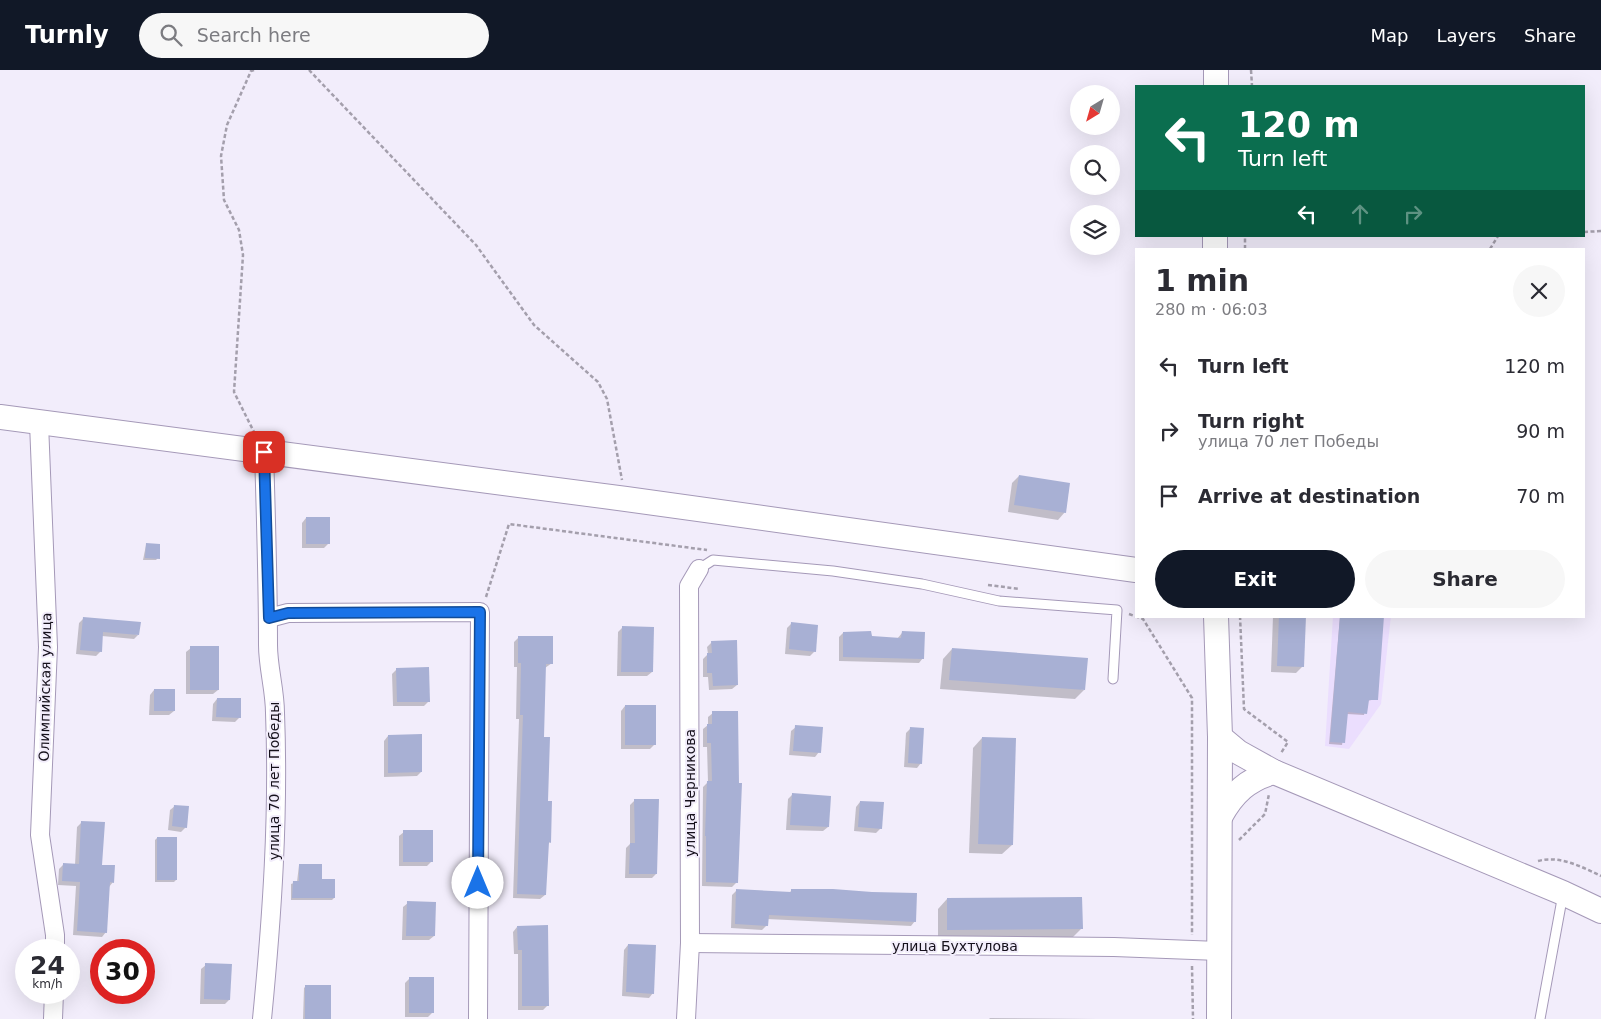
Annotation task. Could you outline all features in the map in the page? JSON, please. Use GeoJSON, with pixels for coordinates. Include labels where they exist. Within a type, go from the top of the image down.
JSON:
{"type":"FeatureCollection","features":[{"type":"Feature","properties":{"kind":"main road"},"geometry":{"type":"LineString","coordinates":[[1216,70],[1216,85]]}},
{"type":"Feature","properties":{"kind":"main road"},"geometry":{"type":"LineString","coordinates":[[0,417],[626,498],[1135,570]]}},
{"type":"Feature","properties":{"kind":"main road"},"geometry":{"type":"LineString","coordinates":[[1216,618],[1220,737],[1219,1019]]}},
{"type":"Feature","properties":{"kind":"main road"},"geometry":{"type":"LineString","coordinates":[[1220,737],[1238,752],[1274,772],[1563,893],[1601,911]]}},
{"type":"Feature","properties":{"kind":"main road"},"geometry":{"type":"LineString","coordinates":[[1220,816],[1243,786],[1263,775],[1274,772]]}},
{"type":"Feature","properties":{"kind":"street","name":"Олимпийская улица"},"geometry":{"type":"LineString","coordinates":[[40,423],[48,646],[40,835],[55,939]]}},
{"type":"Feature","properties":{"kind":"street","name":"улица 70 лет Победы"},"geometry":{"type":"LineString","coordinates":[[262,1019],[273,897],[276,807],[275,711],[268,646],[269,618],[264,452]]}},
{"type":"Feature","properties":{"kind":"street","name":"улица Черникова"},"geometry":{"type":"LineString","coordinates":[[686,1019],[690,943],[690,586],[699,569]]}},
{"type":"Feature","properties":{"kind":"street"},"geometry":{"type":"LineString","coordinates":[[269,618],[288,613],[480,612],[478,1019]]}},
{"type":"Feature","properties":{"kind":"street","name":"улица Бухтулова"},"geometry":{"type":"LineString","coordinates":[[690,943],[1114,947],[1192,952],[1219,951]]}},
{"type":"Feature","properties":{"kind":"street"},"geometry":{"type":"LineString","coordinates":[[53,1019],[54,1004]]}},
{"type":"Feature","properties":{"kind":"lane"},"geometry":{"type":"LineString","coordinates":[[699,569],[713,560],[833,571],[922,584],[999,601],[1117,610],[1113,679]]}},
{"type":"Feature","properties":{"kind":"lane"},"geometry":{"type":"LineString","coordinates":[[1540,1019],[1563,893]]}},
{"type":"Feature","properties":{"kind":"path"},"geometry":{"type":"LineString","coordinates":[[254,70],[251,71],[228,125],[221,156],[224,200],[239,230],[244,255],[234,392],[264,452]]}},
{"type":"Feature","properties":{"kind":"path"},"geometry":{"type":"LineString","coordinates":[[309,70],[476,245],[534,325],[598,382],[608,399],[626,498]]}},
{"type":"Feature","properties":{"kind":"path"},"geometry":{"type":"LineString","coordinates":[[1251,70],[1252,85]]}},
{"type":"Feature","properties":{"kind":"path"},"geometry":{"type":"LineString","coordinates":[[1585,232],[1601,231]]}},
{"type":"Feature","properties":{"kind":"path"},"geometry":{"type":"LineString","coordinates":[[1491,248],[1497,237]]}},
{"type":"Feature","properties":{"kind":"path"},"geometry":{"type":"LineString","coordinates":[[1117,610],[1135,616]]}},
{"type":"Feature","properties":{"kind":"path"},"geometry":{"type":"LineString","coordinates":[[1140,618],[1143,619],[1192,698],[1193,1019]]}},
{"type":"Feature","properties":{"kind":"path"},"geometry":{"type":"LineString","coordinates":[[1234,845],[1265,814],[1274,772],[1288,742],[1244,709],[1240,618]]}},
{"type":"Feature","properties":{"kind":"path"},"geometry":{"type":"LineString","coordinates":[[1507,870],[1542,860],[1557,860],[1580,866],[1601,876]]}},
{"type":"Feature","properties":{"kind":"shaded area"},"geometry":{"type":"Polygon","coordinates":[[[1333,618],[1391,618],[1381,704],[1349,749],[1325,746],[1333,618]]]}},
{"type":"Feature","properties":{"kind":"building"},"geometry":{"type":"Polygon","coordinates":[[[1019,475],[1070,483],[1066,513],[1014,505],[1019,475]]]}},
{"type":"Feature","properties":{"kind":"building"},"geometry":{"type":"Polygon","coordinates":[[[306,517],[330,517],[330,544],[306,544],[306,517]]]}},
{"type":"Feature","properties":{"kind":"building"},"geometry":{"type":"Polygon","coordinates":[[[146,543],[160,544],[160,559],[145,558],[146,543]]]}},
{"type":"Feature","properties":{"kind":"building"},"geometry":{"type":"Polygon","coordinates":[[[83,617],[141,622],[139,635],[103,632],[102,652],[80,650],[83,617]]]}},
{"type":"Feature","properties":{"kind":"building"},"geometry":{"type":"Polygon","coordinates":[[[1279,618],[1306,618],[1304,667],[1277,666],[1279,618]]]}},
{"type":"Feature","properties":{"kind":"building"},"geometry":{"type":"Polygon","coordinates":[[[1340,618],[1384,618],[1378,700],[1369,700],[1367,714],[1348,712],[1345,743],[1330,742],[1340,618]]]}},
{"type":"Feature","properties":{"kind":"building"},"geometry":{"type":"Polygon","coordinates":[[[791,622],[818,625],[816,652],[789,649],[791,622]]]}},
{"type":"Feature","properties":{"kind":"building"},"geometry":{"type":"Polygon","coordinates":[[[622,626],[654,627],[653,672],[621,672],[622,626]]]}},
{"type":"Feature","properties":{"kind":"building"},"geometry":{"type":"Polygon","coordinates":[[[871,631],[872,636],[901,638],[902,631],[925,632],[924,659],[843,657],[843,632],[871,631]]]}},
{"type":"Feature","properties":{"kind":"building"},"geometry":{"type":"Polygon","coordinates":[[[518,636],[553,636],[553,664],[546,664],[544,737],[550,737],[548,801],[552,801],[551,843],[549,842],[546,895],[517,894],[523,715],[520,715],[521,663],[518,663],[518,636]]]}},
{"type":"Feature","properties":{"kind":"building"},"geometry":{"type":"Polygon","coordinates":[[[737,640],[738,685],[713,686],[712,673],[707,673],[707,653],[712,653],[711,641],[737,640]]]}},
{"type":"Feature","properties":{"kind":"building"},"geometry":{"type":"Polygon","coordinates":[[[190,646],[219,646],[219,690],[190,690],[190,646]]]}},
{"type":"Feature","properties":{"kind":"building"},"geometry":{"type":"Polygon","coordinates":[[[952,648],[1088,658],[1085,690],[949,680],[952,648]]]}},
{"type":"Feature","properties":{"kind":"building"},"geometry":{"type":"Polygon","coordinates":[[[429,667],[430,702],[397,702],[396,668],[429,667]]]}},
{"type":"Feature","properties":{"kind":"building"},"geometry":{"type":"Polygon","coordinates":[[[154,689],[175,689],[175,711],[154,711],[154,689]]]}},
{"type":"Feature","properties":{"kind":"building"},"geometry":{"type":"Polygon","coordinates":[[[217,698],[241,698],[241,718],[216,717],[217,698]]]}},
{"type":"Feature","properties":{"kind":"building"},"geometry":{"type":"Polygon","coordinates":[[[625,705],[656,705],[656,745],[625,745],[625,705]]]}},
{"type":"Feature","properties":{"kind":"building"},"geometry":{"type":"Polygon","coordinates":[[[712,711],[738,711],[739,783],[742,783],[738,883],[706,882],[707,781],[712,781],[711,743],[707,743],[707,724],[712,724],[712,711]]]}},
{"type":"Feature","properties":{"kind":"building"},"geometry":{"type":"Polygon","coordinates":[[[795,725],[823,727],[821,753],[793,751],[795,725]]]}},
{"type":"Feature","properties":{"kind":"building"},"geometry":{"type":"Polygon","coordinates":[[[910,727],[924,728],[922,764],[908,763],[910,727]]]}},
{"type":"Feature","properties":{"kind":"building"},"geometry":{"type":"Polygon","coordinates":[[[422,734],[422,772],[388,773],[388,735],[422,734]]]}},
{"type":"Feature","properties":{"kind":"building"},"geometry":{"type":"Polygon","coordinates":[[[982,737],[1016,738],[1013,845],[978,844],[982,737]]]}},
{"type":"Feature","properties":{"kind":"building"},"geometry":{"type":"Polygon","coordinates":[[[792,793],[831,796],[829,827],[790,825],[792,793]]]}},
{"type":"Feature","properties":{"kind":"building"},"geometry":{"type":"Polygon","coordinates":[[[634,799],[659,799],[657,874],[629,874],[630,843],[635,843],[634,799]]]}},
{"type":"Feature","properties":{"kind":"building"},"geometry":{"type":"Polygon","coordinates":[[[860,801],[884,802],[882,829],[858,827],[860,801]]]}},
{"type":"Feature","properties":{"kind":"building"},"geometry":{"type":"Polygon","coordinates":[[[174,805],[189,806],[187,828],[172,826],[174,805]]]}},
{"type":"Feature","properties":{"kind":"building"},"geometry":{"type":"Polygon","coordinates":[[[81,821],[105,822],[102,865],[115,865],[114,883],[110,882],[107,933],[77,931],[80,882],[62,881],[63,863],[79,864],[81,821]]]}},
{"type":"Feature","properties":{"kind":"building"},"geometry":{"type":"Polygon","coordinates":[[[403,830],[433,830],[433,862],[403,862],[403,830]]]}},
{"type":"Feature","properties":{"kind":"building"},"geometry":{"type":"Polygon","coordinates":[[[157,837],[177,837],[177,880],[157,880],[157,837]]]}},
{"type":"Feature","properties":{"kind":"building"},"geometry":{"type":"Polygon","coordinates":[[[299,864],[322,864],[322,879],[335,879],[335,898],[292,898],[293,881],[299,881],[299,864]]]}},
{"type":"Feature","properties":{"kind":"building"},"geometry":{"type":"Polygon","coordinates":[[[736,889],[791,892],[791,889],[833,889],[917,893],[916,922],[769,915],[768,926],[735,924],[736,889]]]}},
{"type":"Feature","properties":{"kind":"building"},"geometry":{"type":"Polygon","coordinates":[[[1082,897],[1083,929],[947,930],[947,898],[1082,897]]]}},
{"type":"Feature","properties":{"kind":"building"},"geometry":{"type":"Polygon","coordinates":[[[407,901],[436,902],[435,936],[406,936],[407,901]]]}},
{"type":"Feature","properties":{"kind":"building"},"geometry":{"type":"Polygon","coordinates":[[[548,925],[549,1006],[522,1006],[522,950],[518,950],[517,926],[548,925]]]}},
{"type":"Feature","properties":{"kind":"building"},"geometry":{"type":"Polygon","coordinates":[[[628,944],[656,945],[654,994],[626,992],[628,944]]]}},
{"type":"Feature","properties":{"kind":"building"},"geometry":{"type":"Polygon","coordinates":[[[205,963],[232,964],[230,1000],[204,999],[205,963]]]}},
{"type":"Feature","properties":{"kind":"building"},"geometry":{"type":"Polygon","coordinates":[[[409,977],[434,977],[434,1013],[409,1013],[409,977]]]}},
{"type":"Feature","properties":{"kind":"building"},"geometry":{"type":"Polygon","coordinates":[[[305,985],[331,985],[331,1019],[305,1019],[305,985]]]}},
{"type":"Feature","properties":{"kind":"route"},"geometry":{"type":"LineString","coordinates":[[264,452],[269,618],[288,613],[480,612],[478,883]]}}]}
